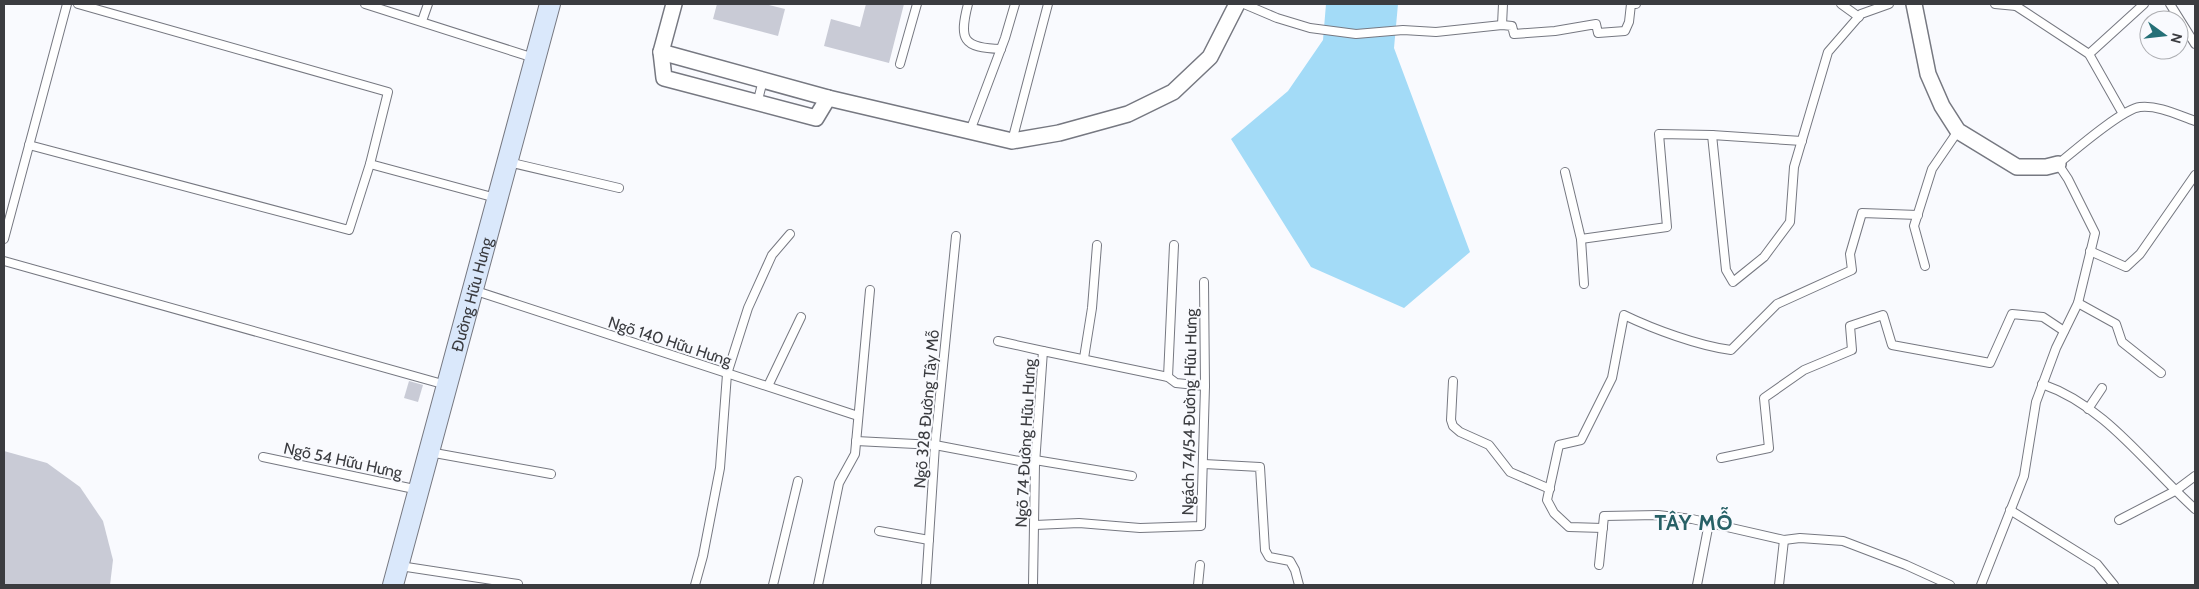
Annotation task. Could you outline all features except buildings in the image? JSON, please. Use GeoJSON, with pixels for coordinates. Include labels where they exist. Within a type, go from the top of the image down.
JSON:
{"type":"FeatureCollection","features":[{"type":"Feature","properties":{"kind":"main road","name":"Đường Hữu Hưng"},"geometry":{"type":"LineString","coordinates":[[393,585],[550,4]]}},
{"type":"Feature","properties":{"kind":"street"},"geometry":{"type":"LineString","coordinates":[[674,4],[661,52],[664,78],[816,118],[828,98]]}},
{"type":"Feature","properties":{"kind":"street"},"geometry":{"type":"LineString","coordinates":[[661,52],[828,98],[1012,141],[1059,133],[1128,114],[1174,92],[1210,57],[1237,4]]}},
{"type":"Feature","properties":{"kind":"street"},"geometry":{"type":"LineString","coordinates":[[1914,4],[1928,74],[1942,106],[1958,131],[2017,167],[2046,167],[2058,164]]}},
{"type":"Feature","properties":{"kind":"lane"},"geometry":{"type":"LineString","coordinates":[[4,239],[67,4]]}},
{"type":"Feature","properties":{"kind":"lane"},"geometry":{"type":"LineString","coordinates":[[29,145],[349,230],[370,164],[388,92],[78,4]]}},
{"type":"Feature","properties":{"kind":"lane"},"geometry":{"type":"LineString","coordinates":[[365,4],[535,59]]}},
{"type":"Feature","properties":{"kind":"lane"},"geometry":{"type":"LineString","coordinates":[[422,21],[428,4]]}},
{"type":"Feature","properties":{"kind":"lane"},"geometry":{"type":"LineString","coordinates":[[900,64],[917,4]]}},
{"type":"Feature","properties":{"kind":"lane"},"geometry":{"type":"LineString","coordinates":[[968,4],[962,25],[963,34],[972,45],[986,48],[1001,48]]}},
{"type":"Feature","properties":{"kind":"lane"},"geometry":{"type":"LineString","coordinates":[[970,131],[1015,4]]}},
{"type":"Feature","properties":{"kind":"lane"},"geometry":{"type":"LineString","coordinates":[[1012,141],[1048,4]]}},
{"type":"Feature","properties":{"kind":"lane"},"geometry":{"type":"LineString","coordinates":[[1244,4],[1277,18],[1310,28],[1356,34],[1403,30],[1436,32],[1502,25],[1512,26],[1514,34],[1555,31],[1596,24],[1598,33],[1625,31],[1629,22],[1631,4],[1636,4]]}},
{"type":"Feature","properties":{"kind":"lane"},"geometry":{"type":"LineString","coordinates":[[1502,25],[1503,4]]}},
{"type":"Feature","properties":{"kind":"lane"},"geometry":{"type":"LineString","coordinates":[[1841,4],[1859,17]]}},
{"type":"Feature","properties":{"kind":"lane"},"geometry":{"type":"LineString","coordinates":[[1712,135],[1726,270],[1733,282],[1764,257],[1790,222],[1794,167],[1828,52],[1861,14],[1888,4]]}},
{"type":"Feature","properties":{"kind":"lane"},"geometry":{"type":"LineString","coordinates":[[1995,4],[2016,5],[2089,54],[2123,114]]}},
{"type":"Feature","properties":{"kind":"lane"},"geometry":{"type":"LineString","coordinates":[[2089,54],[2144,4]]}},
{"type":"Feature","properties":{"kind":"lane"},"geometry":{"type":"LineString","coordinates":[[2170,4],[2195,44]]}},
{"type":"Feature","properties":{"kind":"lane"},"geometry":{"type":"LineString","coordinates":[[757,104],[763,80]]}},
{"type":"Feature","properties":{"kind":"lane"},"geometry":{"type":"LineString","coordinates":[[1981,585],[2024,476],[2036,402],[2064,331],[2078,303],[2094,233],[2058,164],[2123,114],[2138,107],[2153,107],[2195,121]]}},
{"type":"Feature","properties":{"kind":"lane"},"geometry":{"type":"LineString","coordinates":[[1925,266],[1914,226],[1932,169],[1958,131]]}},
{"type":"Feature","properties":{"kind":"lane"},"geometry":{"type":"LineString","coordinates":[[1581,239],[1667,227],[1660,134],[1712,135],[1802,141]]}},
{"type":"Feature","properties":{"kind":"lane"},"geometry":{"type":"LineString","coordinates":[[508,162],[620,188]]}},
{"type":"Feature","properties":{"kind":"lane"},"geometry":{"type":"LineString","coordinates":[[370,164],[498,199]]}},
{"type":"Feature","properties":{"kind":"lane"},"geometry":{"type":"LineString","coordinates":[[1565,172],[1581,239],[1584,284]]}},
{"type":"Feature","properties":{"kind":"lane"},"geometry":{"type":"LineString","coordinates":[[2090,251],[2126,267],[2140,254],[2195,175]]}},
{"type":"Feature","properties":{"kind":"lane"},"geometry":{"type":"LineString","coordinates":[[1603,528],[1569,527],[1554,513],[1547,500],[1559,445],[1581,440],[1612,378],[1624,315],[1645,325],[1715,348],[1731,350],[1777,304],[1852,270],[1850,254],[1862,213],[1918,215]]}},
{"type":"Feature","properties":{"kind":"lane"},"geometry":{"type":"LineString","coordinates":[[696,585],[720,468],[727,374],[748,308],[760,281],[772,255],[790,234]]}},
{"type":"Feature","properties":{"kind":"lane","name":"Ngõ 328 Đường Tây Mỗ"},"geometry":{"type":"LineString","coordinates":[[926,585],[935,445],[956,236]]}},
{"type":"Feature","properties":{"kind":"lane"},"geometry":{"type":"LineString","coordinates":[[1084,358],[1092,308],[1097,244]]}},
{"type":"Feature","properties":{"kind":"lane"},"geometry":{"type":"LineString","coordinates":[[1168,377],[1174,244]]}},
{"type":"Feature","properties":{"kind":"lane"},"geometry":{"type":"LineString","coordinates":[[4,261],[446,385]]}},
{"type":"Feature","properties":{"kind":"lane","name":"Ngách 74/54 Đường Hữu Hưng"},"geometry":{"type":"LineString","coordinates":[[1035,525],[1079,523],[1140,528],[1201,526],[1205,386],[1204,282]]}},
{"type":"Feature","properties":{"kind":"lane","name":"Ngõ 140 Hữu Hưng"},"geometry":{"type":"LineString","coordinates":[[473,290],[858,416]]}},
{"type":"Feature","properties":{"kind":"lane"},"geometry":{"type":"LineString","coordinates":[[818,585],[840,483],[855,454],[870,290]]}},
{"type":"Feature","properties":{"kind":"lane"},"geometry":{"type":"LineString","coordinates":[[2078,303],[2116,324],[2122,342],[2161,373]]}},
{"type":"Feature","properties":{"kind":"lane"},"geometry":{"type":"LineString","coordinates":[[1720,458],[1769,448],[1764,398],[1804,370],[1852,350],[1850,326],[1883,315],[1892,345],[1990,363],[2012,314],[2043,317],[2064,331]]}},
{"type":"Feature","properties":{"kind":"lane"},"geometry":{"type":"LineString","coordinates":[[768,386],[801,317]]}},
{"type":"Feature","properties":{"kind":"lane"},"geometry":{"type":"LineString","coordinates":[[998,341],[1043,351]]}},
{"type":"Feature","properties":{"kind":"lane","name":"Ngõ 74 Đường Hữu Hưng"},"geometry":{"type":"LineString","coordinates":[[1033,585],[1035,462],[1043,351],[1168,377],[1176,382],[1205,386]]}},
{"type":"Feature","properties":{"kind":"lane"},"geometry":{"type":"LineString","coordinates":[[1453,381],[1451,420],[1453,426],[1460,432],[1489,444],[1510,472],[1550,489]]}},
{"type":"Feature","properties":{"kind":"lane"},"geometry":{"type":"LineString","coordinates":[[2042,384],[2063,391],[2110,425],[2139,451],[2175,490],[2195,508]]}},
{"type":"Feature","properties":{"kind":"lane"},"geometry":{"type":"LineString","coordinates":[[2088,409],[2102,388]]}},
{"type":"Feature","properties":{"kind":"lane"},"geometry":{"type":"LineString","coordinates":[[856,441],[935,445],[1132,476]]}},
{"type":"Feature","properties":{"kind":"lane"},"geometry":{"type":"LineString","coordinates":[[429,452],[551,474]]}},
{"type":"Feature","properties":{"kind":"lane","name":"Ngõ 54 Hữu Hưng"},"geometry":{"type":"LineString","coordinates":[[263,457],[419,490]]}},
{"type":"Feature","properties":{"kind":"lane"},"geometry":{"type":"LineString","coordinates":[[1204,464],[1260,466],[1265,550],[1269,557],[1290,561],[1299,585]]}},
{"type":"Feature","properties":{"kind":"lane"},"geometry":{"type":"LineString","coordinates":[[2119,520],[2175,490],[2195,476]]}},
{"type":"Feature","properties":{"kind":"lane"},"geometry":{"type":"LineString","coordinates":[[773,585],[798,481]]}},
{"type":"Feature","properties":{"kind":"lane"},"geometry":{"type":"LineString","coordinates":[[2010,510],[2097,564],[2114,585]]}},
{"type":"Feature","properties":{"kind":"lane"},"geometry":{"type":"LineString","coordinates":[[1599,565],[1604,516],[1615,514],[1658,515],[1709,523],[1784,540],[1800,538],[1843,541],[1906,565],[1950,585]]}},
{"type":"Feature","properties":{"kind":"lane"},"geometry":{"type":"LineString","coordinates":[[1697,585],[1709,523]]}},
{"type":"Feature","properties":{"kind":"lane"},"geometry":{"type":"LineString","coordinates":[[879,531],[929,540]]}},
{"type":"Feature","properties":{"kind":"lane"},"geometry":{"type":"LineString","coordinates":[[1780,585],[1784,540]]}},
{"type":"Feature","properties":{"kind":"lane"},"geometry":{"type":"LineString","coordinates":[[398,565],[518,584]]}},
{"type":"Feature","properties":{"kind":"lane"},"geometry":{"type":"LineString","coordinates":[[1198,585],[1200,565]]}},
{"type":"Feature","properties":{"kind":"water"},"geometry":{"type":"Polygon","coordinates":[[[1326,4],[1398,4],[1394,48],[1470,252],[1404,308],[1311,267],[1231,139],[1288,91],[1323,40],[1326,4]]]}},
{"type":"Feature","properties":{"kind":"district","name":"TÂY MỖ"},"geometry":{"type":"Point","coordinates":[1694,523]}}]}
